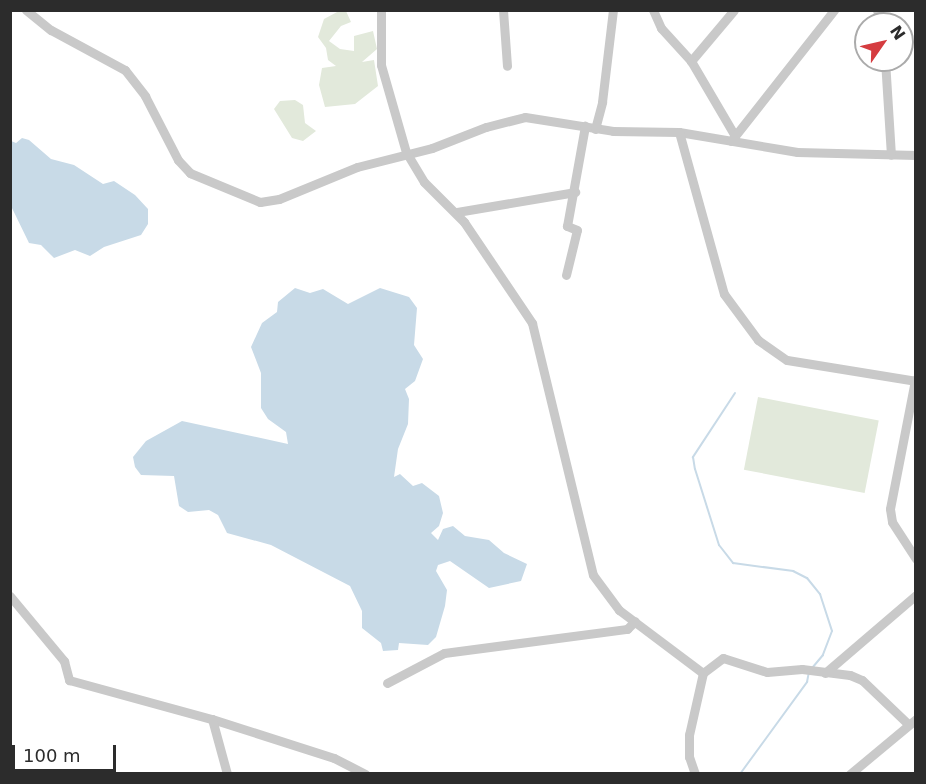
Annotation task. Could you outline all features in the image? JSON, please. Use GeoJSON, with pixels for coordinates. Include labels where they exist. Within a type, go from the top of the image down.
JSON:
{"type":"FeatureCollection","features":[{"type":"Feature","properties":{"kind":"street"},"geometry":{"type":"LineString","coordinates":[[26,10],[51,30],[125,70],[145,96],[178,160],[189,173],[260,202],[279,199],[357,167],[406,152],[432,148],[486,127],[525,117],[595,129],[679,132],[733,139],[797,152],[915,155]]}},
{"type":"Feature","properties":{"kind":"street"},"geometry":{"type":"LineString","coordinates":[[503,10],[507,66]]}},
{"type":"Feature","properties":{"kind":"street"},"geometry":{"type":"LineString","coordinates":[[595,129],[603,102],[613,10]]}},
{"type":"Feature","properties":{"kind":"street"},"geometry":{"type":"LineString","coordinates":[[653,10],[661,28],[691,61],[733,139]]}},
{"type":"Feature","properties":{"kind":"street"},"geometry":{"type":"LineString","coordinates":[[691,61],[734,10]]}},
{"type":"Feature","properties":{"kind":"street"},"geometry":{"type":"LineString","coordinates":[[733,139],[834,10]]}},
{"type":"Feature","properties":{"kind":"street"},"geometry":{"type":"LineString","coordinates":[[382,11],[381,65],[406,152],[424,182],[457,212],[526,310],[544,364],[593,574],[619,610],[703,673]]}},
{"type":"Feature","properties":{"kind":"street"},"geometry":{"type":"LineString","coordinates":[[886,72],[891,155]]}},
{"type":"Feature","properties":{"kind":"street"},"geometry":{"type":"LineString","coordinates":[[566,275],[577,230],[567,226],[575,192],[585,126]]}},
{"type":"Feature","properties":{"kind":"street"},"geometry":{"type":"LineString","coordinates":[[679,132],[724,294],[758,340],[787,360],[915,381],[890,516],[915,559]]}},
{"type":"Feature","properties":{"kind":"street"},"geometry":{"type":"LineString","coordinates":[[457,212],[575,192]]}},
{"type":"Feature","properties":{"kind":"street"},"geometry":{"type":"LineString","coordinates":[[822,673],[915,595]]}},
{"type":"Feature","properties":{"kind":"street"},"geometry":{"type":"LineString","coordinates":[[10,596],[64,661],[69,680],[212,719],[334,758],[365,774]]}},
{"type":"Feature","properties":{"kind":"street"},"geometry":{"type":"LineString","coordinates":[[387,683],[444,653],[627,629],[634,621]]}},
{"type":"Feature","properties":{"kind":"street"},"geometry":{"type":"LineString","coordinates":[[695,774],[689,757],[689,735],[703,673],[723,658],[767,672],[802,669],[862,680],[912,722],[850,774]]}},
{"type":"Feature","properties":{"kind":"street"},"geometry":{"type":"LineString","coordinates":[[212,719],[227,774]]}},
{"type":"Feature","properties":{"kind":"shaded area"},"geometry":{"type":"Polygon","coordinates":[[[339,11],[346,11],[351,22],[341,26],[329,41],[340,49],[354,51],[354,36],[373,31],[377,49],[362,62],[374,60],[378,86],[355,104],[325,107],[319,85],[322,68],[336,66],[328,60],[326,48],[318,37],[324,19],[339,11]]]}},
{"type":"Feature","properties":{"kind":"shaded area"},"geometry":{"type":"Polygon","coordinates":[[[295,100],[303,105],[305,123],[316,131],[303,141],[292,138],[274,109],[280,101],[295,100]]]}},
{"type":"Feature","properties":{"kind":"shaded area"},"geometry":{"type":"Polygon","coordinates":[[[758,397],[879,420],[865,493],[744,470],[758,397]]]}},
{"type":"Feature","properties":{"kind":"water"},"geometry":{"type":"Polygon","coordinates":[[[22,138],[29,140],[51,159],[74,165],[103,184],[114,181],[135,195],[148,209],[148,224],[141,235],[104,247],[90,256],[75,250],[54,258],[41,245],[29,243],[11,206],[11,141],[16,143],[22,138]]]}},
{"type":"Feature","properties":{"kind":"water"},"geometry":{"type":"Polygon","coordinates":[[[295,288],[310,293],[323,289],[348,304],[380,288],[409,297],[417,308],[414,345],[423,359],[415,381],[405,389],[409,399],[408,424],[398,449],[394,477],[400,474],[413,486],[422,483],[439,496],[443,513],[439,526],[431,533],[438,540],[443,529],[453,526],[465,536],[489,540],[504,553],[527,564],[521,581],[489,588],[450,561],[438,565],[436,571],[447,590],[445,606],[436,637],[428,645],[399,643],[398,650],[383,651],[381,643],[362,628],[362,611],[350,586],[271,545],[227,533],[218,515],[209,510],[188,512],[179,506],[174,476],[141,475],[135,467],[133,457],[146,441],[182,421],[288,444],[286,432],[268,419],[261,408],[261,373],[251,347],[262,323],[277,312],[278,302],[295,288]]]}},
{"type":"Feature","properties":{"kind":"waterway"},"geometry":{"type":"LineString","coordinates":[[735,393],[693,457],[695,469],[719,545],[733,563],[793,571],[807,578],[820,594],[832,631],[823,655],[813,667]]}},
{"type":"Feature","properties":{"kind":"waterway"},"geometry":{"type":"LineString","coordinates":[[740,774],[807,682],[809,672]]}}]}
